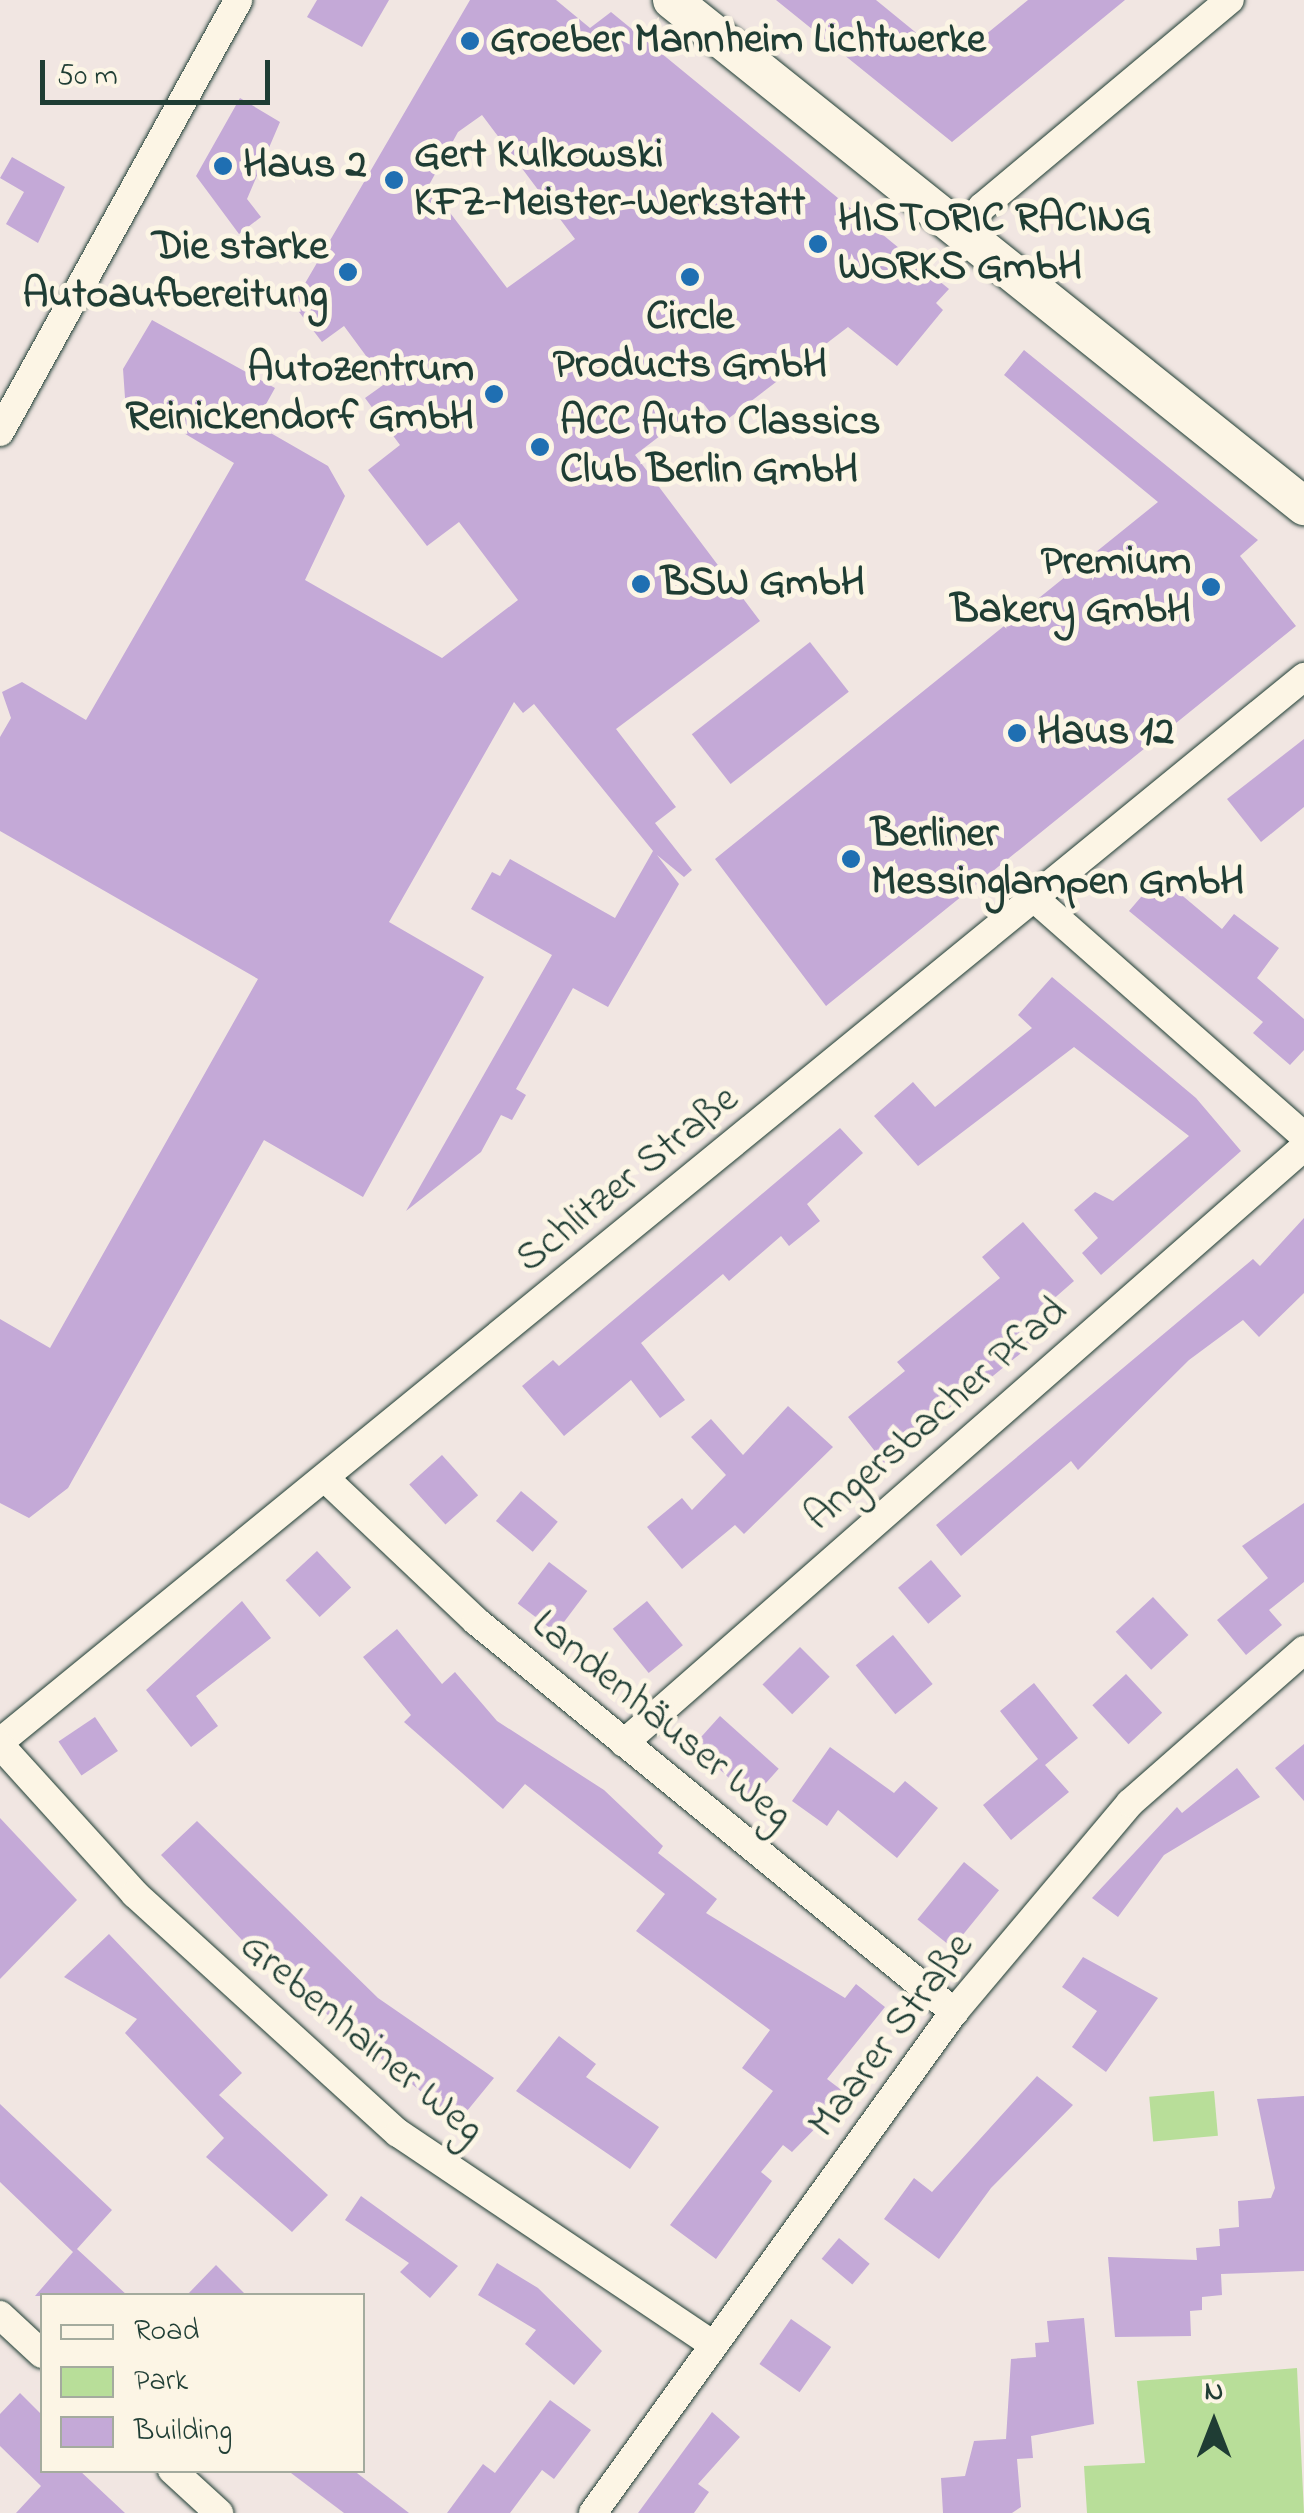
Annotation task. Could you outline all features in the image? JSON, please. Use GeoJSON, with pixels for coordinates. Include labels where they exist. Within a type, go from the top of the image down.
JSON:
{"type":"FeatureCollection","features":[{"type":"Feature","properties":{"kind":"main road"},"geometry":{"type":"LineString","coordinates":[[672,0],[1304,506]]}},
{"type":"Feature","properties":{"kind":"street"},"geometry":{"type":"LineString","coordinates":[[0,432],[238,0]]}},
{"type":"Feature","properties":{"kind":"street"},"geometry":{"type":"LineString","coordinates":[[963,233],[982,207],[1230,0]]}},
{"type":"Feature","properties":{"kind":"street","name":"Schlitzer Straße"},"geometry":{"type":"LineString","coordinates":[[0,1743],[327,1480],[1304,677]]}},
{"type":"Feature","properties":{"kind":"street"},"geometry":{"type":"LineString","coordinates":[[1034,898],[1304,1136]]}},
{"type":"Feature","properties":{"kind":"street","name":"Angersbacher Pfad"},"geometry":{"type":"LineString","coordinates":[[624,1743],[1304,1147]]}},
{"type":"Feature","properties":{"kind":"street","name":"Landenhäuser Weg"},"geometry":{"type":"LineString","coordinates":[[327,1480],[624,1743],[954,2012]]}},
{"type":"Feature","properties":{"kind":"street","name":"Maarer Straße"},"geometry":{"type":"LineString","coordinates":[[593,2513],[954,2012],[1130,1803],[1304,1650]]}},
{"type":"Feature","properties":{"kind":"street","name":"Grebenhainer Weg"},"geometry":{"type":"LineString","coordinates":[[0,1743],[135,1894],[370,2109],[713,2345]]}},
{"type":"Feature","properties":{"kind":"street"},"geometry":{"type":"LineString","coordinates":[[0,2315],[40,2352]]}},
{"type":"Feature","properties":{"kind":"street"},"geometry":{"type":"LineString","coordinates":[[175,2473],[219,2513]]}},
{"type":"Feature","properties":{"kind":"green space"},"geometry":{"type":"Polygon","coordinates":[[[1214,2091],[1218,2136],[1153,2141],[1149,2097],[1214,2091]]]}},
{"type":"Feature","properties":{"kind":"green space"},"geometry":{"type":"Polygon","coordinates":[[[1297,2368],[1304,2513],[1087,2513],[1084,2466],[1145,2463],[1137,2381],[1297,2368]]]}},
{"type":"Feature","properties":{"kind":"building"},"geometry":{"type":"Polygon","coordinates":[[[317,0],[389,0],[362,47],[307,17],[317,0]]]}},
{"type":"Feature","properties":{"kind":"building"},"geometry":{"type":"Polygon","coordinates":[[[470,0],[556,0],[590,28],[611,12],[949,289],[936,303],[943,310],[897,366],[848,327],[720,425],[703,403],[635,455],[760,621],[616,729],[676,807],[655,823],[692,870],[684,877],[657,855],[679,884],[608,1007],[573,988],[516,1089],[526,1095],[512,1120],[501,1115],[481,1152],[406,1211],[552,955],[471,909],[492,872],[500,876],[510,859],[615,918],[653,851],[534,704],[523,713],[514,702],[389,922],[484,977],[363,1197],[264,1140],[68,1488],[29,1518],[0,1503],[0,1319],[50,1348],[258,979],[0,831],[0,737],[11,718],[2,692],[22,682],[86,720],[234,463],[125,398],[123,369],[152,320],[275,388],[255,424],[328,466],[345,496],[305,580],[442,658],[518,600],[459,522],[427,546],[368,470],[400,445],[365,398],[386,383],[344,326],[322,342],[293,304],[470,0]],[[482,115],[458,132],[429,185],[507,288],[575,239],[482,115]]]}},
{"type":"Feature","properties":{"kind":"building"},"geometry":{"type":"Polygon","coordinates":[[[776,0],[876,0],[936,49],[969,48],[1028,0],[1125,0],[952,142],[776,0]]]}},
{"type":"Feature","properties":{"kind":"building","name":"Haus 2"},"geometry":{"type":"Polygon","coordinates":[[[240,98],[280,122],[247,199],[261,217],[239,234],[196,176],[240,98]]]}},
{"type":"Feature","properties":{"kind":"building"},"geometry":{"type":"Polygon","coordinates":[[[12,157],[65,187],[38,243],[6,224],[24,192],[0,178],[12,157]]]}},
{"type":"Feature","properties":{"kind":"building","name":"Haus 12"},"geometry":{"type":"Polygon","coordinates":[[[1024,350],[1258,540],[1240,556],[1296,626],[826,1006],[715,859],[1158,502],[1004,375],[1024,350]]]}},
{"type":"Feature","properties":{"kind":"building"},"geometry":{"type":"Polygon","coordinates":[[[810,642],[849,692],[731,784],[692,734],[810,642]]]}},
{"type":"Feature","properties":{"kind":"building"},"geometry":{"type":"Polygon","coordinates":[[[1304,739],[1304,807],[1261,842],[1227,799],[1304,739]]]}},
{"type":"Feature","properties":{"kind":"building"},"geometry":{"type":"Polygon","coordinates":[[[1159,876],[1222,929],[1234,914],[1279,948],[1257,978],[1304,1019],[1304,1050],[1290,1065],[1253,1033],[1263,1022],[1129,911],[1159,876]]]}},
{"type":"Feature","properties":{"kind":"building"},"geometry":{"type":"Polygon","coordinates":[[[1052,977],[1196,1098],[1241,1151],[1101,1275],[1082,1253],[1098,1238],[1074,1210],[1095,1192],[1113,1201],[1189,1136],[1074,1047],[918,1166],[874,1116],[913,1082],[935,1107],[1032,1028],[1018,1015],[1052,977]]]}},
{"type":"Feature","properties":{"kind":"building"},"geometry":{"type":"Polygon","coordinates":[[[840,1128],[863,1153],[807,1204],[820,1221],[789,1246],[781,1236],[729,1281],[723,1274],[641,1343],[685,1400],[660,1418],[631,1380],[564,1436],[522,1386],[553,1360],[559,1366],[840,1128]]]}},
{"type":"Feature","properties":{"kind":"building"},"geometry":{"type":"Polygon","coordinates":[[[1304,1218],[1304,1293],[1259,1337],[1243,1320],[1189,1360],[1078,1470],[1071,1461],[961,1556],[936,1525],[1253,1259],[1260,1266],[1304,1218]]]}},
{"type":"Feature","properties":{"kind":"building"},"geometry":{"type":"Polygon","coordinates":[[[1023,1222],[1074,1281],[1018,1330],[1031,1345],[885,1464],[848,1417],[905,1371],[897,1362],[1000,1278],[982,1257],[1023,1222]]]}},
{"type":"Feature","properties":{"kind":"building"},"geometry":{"type":"Polygon","coordinates":[[[788,1406],[833,1447],[744,1534],[735,1525],[682,1569],[647,1527],[682,1498],[692,1510],[726,1475],[691,1437],[711,1419],[743,1455],[788,1406]]]}},
{"type":"Feature","properties":{"kind":"building"},"geometry":{"type":"Polygon","coordinates":[[[442,1455],[478,1495],[445,1525],[409,1484],[442,1455]]]}},
{"type":"Feature","properties":{"kind":"building"},"geometry":{"type":"Polygon","coordinates":[[[521,1491],[558,1522],[533,1552],[496,1521],[521,1491]]]}},
{"type":"Feature","properties":{"kind":"building"},"geometry":{"type":"Polygon","coordinates":[[[1304,1503],[1304,1582],[1269,1610],[1282,1625],[1246,1655],[1217,1620],[1268,1578],[1242,1546],[1304,1503]]]}},
{"type":"Feature","properties":{"kind":"building"},"geometry":{"type":"Polygon","coordinates":[[[317,1551],[351,1588],[320,1617],[286,1580],[317,1551]]]}},
{"type":"Feature","properties":{"kind":"building"},"geometry":{"type":"Polygon","coordinates":[[[931,1560],[961,1596],[928,1624],[898,1588],[931,1560]]]}},
{"type":"Feature","properties":{"kind":"building"},"geometry":{"type":"Polygon","coordinates":[[[549,1562],[587,1591],[556,1632],[518,1604],[549,1562]]]}},
{"type":"Feature","properties":{"kind":"building"},"geometry":{"type":"Polygon","coordinates":[[[1153,1597],[1188,1635],[1151,1670],[1116,1632],[1153,1597]]]}},
{"type":"Feature","properties":{"kind":"building"},"geometry":{"type":"Polygon","coordinates":[[[242,1601],[271,1638],[196,1696],[218,1726],[191,1747],[146,1690],[242,1601]]]}},
{"type":"Feature","properties":{"kind":"building"},"geometry":{"type":"Polygon","coordinates":[[[647,1601],[683,1645],[649,1673],[613,1629],[647,1601]]]}},
{"type":"Feature","properties":{"kind":"building"},"geometry":{"type":"Polygon","coordinates":[[[397,1629],[442,1684],[455,1672],[497,1721],[604,1790],[663,1846],[658,1853],[717,1899],[706,1913],[845,1998],[856,1984],[885,2007],[827,2079],[848,2095],[792,2152],[783,2145],[761,2172],[772,2181],[716,2259],[670,2225],[773,2091],[742,2068],[770,2030],[636,1931],[665,1894],[525,1784],[503,1809],[404,1722],[411,1715],[363,1657],[397,1629]]]}},
{"type":"Feature","properties":{"kind":"building"},"geometry":{"type":"Polygon","coordinates":[[[893,1635],[933,1684],[895,1714],[856,1665],[893,1635]]]}},
{"type":"Feature","properties":{"kind":"building"},"geometry":{"type":"Polygon","coordinates":[[[800,1647],[830,1677],[792,1714],[763,1684],[800,1647]]]}},
{"type":"Feature","properties":{"kind":"building"},"geometry":{"type":"Polygon","coordinates":[[[1126,1674],[1162,1713],[1129,1744],[1092,1705],[1126,1674]]]}},
{"type":"Feature","properties":{"kind":"building"},"geometry":{"type":"Polygon","coordinates":[[[1034,1683],[1078,1738],[1045,1765],[1069,1792],[1011,1840],[983,1805],[1038,1759],[1000,1711],[1034,1683]]]}},
{"type":"Feature","properties":{"kind":"building"},"geometry":{"type":"Polygon","coordinates":[[[720,1716],[779,1769],[752,1799],[693,1746],[720,1716]]]}},
{"type":"Feature","properties":{"kind":"building"},"geometry":{"type":"Polygon","coordinates":[[[95,1717],[118,1751],[81,1776],[59,1742],[95,1717]]]}},
{"type":"Feature","properties":{"kind":"building"},"geometry":{"type":"Polygon","coordinates":[[[1304,1744],[1304,1801],[1275,1768],[1304,1744]]]}},
{"type":"Feature","properties":{"kind":"building"},"geometry":{"type":"Polygon","coordinates":[[[830,1747],[894,1793],[905,1781],[938,1808],[897,1858],[838,1810],[827,1826],[792,1801],[830,1747]]]}},
{"type":"Feature","properties":{"kind":"building"},"geometry":{"type":"Polygon","coordinates":[[[1237,1768],[1260,1797],[1164,1855],[1118,1917],[1092,1898],[1177,1807],[1182,1813],[1237,1768]]]}},
{"type":"Feature","properties":{"kind":"building"},"geometry":{"type":"Polygon","coordinates":[[[0,1818],[77,1900],[0,1979],[0,1818]]]}},
{"type":"Feature","properties":{"kind":"building"},"geometry":{"type":"Polygon","coordinates":[[[197,1821],[378,1998],[494,2078],[458,2122],[260,1959],[161,1855],[197,1821]]]}},
{"type":"Feature","properties":{"kind":"building"},"geometry":{"type":"Polygon","coordinates":[[[964,1862],[999,1890],[952,1948],[917,1920],[964,1862]]]}},
{"type":"Feature","properties":{"kind":"building"},"geometry":{"type":"Polygon","coordinates":[[[109,1934],[242,2073],[219,2095],[328,2195],[292,2232],[206,2157],[224,2138],[125,2033],[137,2019],[64,1977],[109,1934]]]}},
{"type":"Feature","properties":{"kind":"building"},"geometry":{"type":"Polygon","coordinates":[[[1083,1957],[1158,1998],[1106,2072],[1072,2047],[1097,2011],[1062,1987],[1083,1957]]]}},
{"type":"Feature","properties":{"kind":"building"},"geometry":{"type":"Polygon","coordinates":[[[559,2036],[596,2064],[586,2077],[659,2127],[630,2169],[516,2091],[559,2036]]]}},
{"type":"Feature","properties":{"kind":"building"},"geometry":{"type":"Polygon","coordinates":[[[1037,2076],[1073,2105],[991,2188],[939,2259],[884,2219],[914,2178],[932,2192],[1037,2076]]]}},
{"type":"Feature","properties":{"kind":"building"},"geometry":{"type":"Polygon","coordinates":[[[1304,2096],[1304,2271],[1221,2274],[1222,2295],[1202,2297],[1202,2310],[1190,2311],[1191,2336],[1115,2337],[1108,2257],[1197,2260],[1196,2248],[1220,2246],[1219,2229],[1239,2227],[1238,2201],[1271,2198],[1275,2188],[1257,2099],[1304,2096]]]}},
{"type":"Feature","properties":{"kind":"building"},"geometry":{"type":"Polygon","coordinates":[[[0,2104],[112,2210],[77,2249],[125,2293],[35,2296],[73,2252],[0,2182],[0,2104]]]}},
{"type":"Feature","properties":{"kind":"building"},"geometry":{"type":"Polygon","coordinates":[[[361,2196],[458,2266],[430,2298],[400,2272],[409,2263],[345,2220],[361,2196]]]}},
{"type":"Feature","properties":{"kind":"building"},"geometry":{"type":"Polygon","coordinates":[[[839,2238],[870,2264],[852,2284],[822,2259],[839,2238]]]}},
{"type":"Feature","properties":{"kind":"building"},"geometry":{"type":"Polygon","coordinates":[[[497,2263],[538,2288],[602,2351],[574,2385],[525,2344],[536,2330],[478,2295],[497,2263]]]}},
{"type":"Feature","properties":{"kind":"building"},"geometry":{"type":"Polygon","coordinates":[[[216,2265],[244,2293],[189,2293],[216,2265]]]}},
{"type":"Feature","properties":{"kind":"building"},"geometry":{"type":"Polygon","coordinates":[[[1084,2318],[1094,2424],[1031,2436],[1033,2458],[1017,2459],[1021,2507],[1012,2513],[943,2513],[941,2478],[965,2476],[974,2441],[1006,2439],[1011,2359],[1036,2357],[1035,2343],[1049,2342],[1047,2321],[1084,2318]]]}},
{"type":"Feature","properties":{"kind":"building"},"geometry":{"type":"Polygon","coordinates":[[[791,2319],[831,2347],[800,2392],[759,2364],[791,2319]]]}},
{"type":"Feature","properties":{"kind":"building"},"geometry":{"type":"Polygon","coordinates":[[[20,2393],[40,2413],[40,2473],[82,2473],[125,2513],[16,2513],[41,2486],[0,2446],[0,2414],[20,2393]]]}},
{"type":"Feature","properties":{"kind":"building"},"geometry":{"type":"Polygon","coordinates":[[[550,2400],[591,2430],[554,2479],[542,2470],[510,2513],[447,2513],[483,2464],[495,2473],[550,2400]]]}},
{"type":"Feature","properties":{"kind":"building"},"geometry":{"type":"Polygon","coordinates":[[[712,2412],[740,2437],[698,2484],[709,2492],[694,2513],[638,2513],[712,2412]]]}},
{"type":"Feature","properties":{"kind":"building"},"geometry":{"type":"Polygon","coordinates":[[[291,2473],[357,2473],[409,2513],[344,2513],[291,2473]]]}},
{"type":"Feature","properties":{"kind":"place","name":"Groeber Mannheim Lichtwerke"},"geometry":{"type":"Point","coordinates":[470,41]}},
{"type":"Feature","properties":{"kind":"place","name":"Haus 2"},"geometry":{"type":"Point","coordinates":[223,166]}},
{"type":"Feature","properties":{"kind":"place","name":"Gert Kulkowski KFZ-Meister-Werkstatt"},"geometry":{"type":"Point","coordinates":[394,180]}},
{"type":"Feature","properties":{"kind":"place","name":"HISTORIC RACING WORKS GmbH"},"geometry":{"type":"Point","coordinates":[818,244]}},
{"type":"Feature","properties":{"kind":"place","name":"Die starke Autoaufbereitung"},"geometry":{"type":"Point","coordinates":[348,272]}},
{"type":"Feature","properties":{"kind":"place","name":"Circle Products GmbH"},"geometry":{"type":"Point","coordinates":[690,277]}},
{"type":"Feature","properties":{"kind":"place","name":"Autozentrum Reinickendorf GmbH"},"geometry":{"type":"Point","coordinates":[494,394]}},
{"type":"Feature","properties":{"kind":"place","name":"ACC Auto Classics Club Berlin GmbH"},"geometry":{"type":"Point","coordinates":[540,447]}},
{"type":"Feature","properties":{"kind":"place","name":"BSW GmbH"},"geometry":{"type":"Point","coordinates":[641,584]}},
{"type":"Feature","properties":{"kind":"place","name":"Premium Bakery GmbH"},"geometry":{"type":"Point","coordinates":[1211,587]}},
{"type":"Feature","properties":{"kind":"place","name":"Haus 12"},"geometry":{"type":"Point","coordinates":[1017,733]}},
{"type":"Feature","properties":{"kind":"place","name":"Berliner Messinglampen GmbH"},"geometry":{"type":"Point","coordinates":[851,859]}}]}
